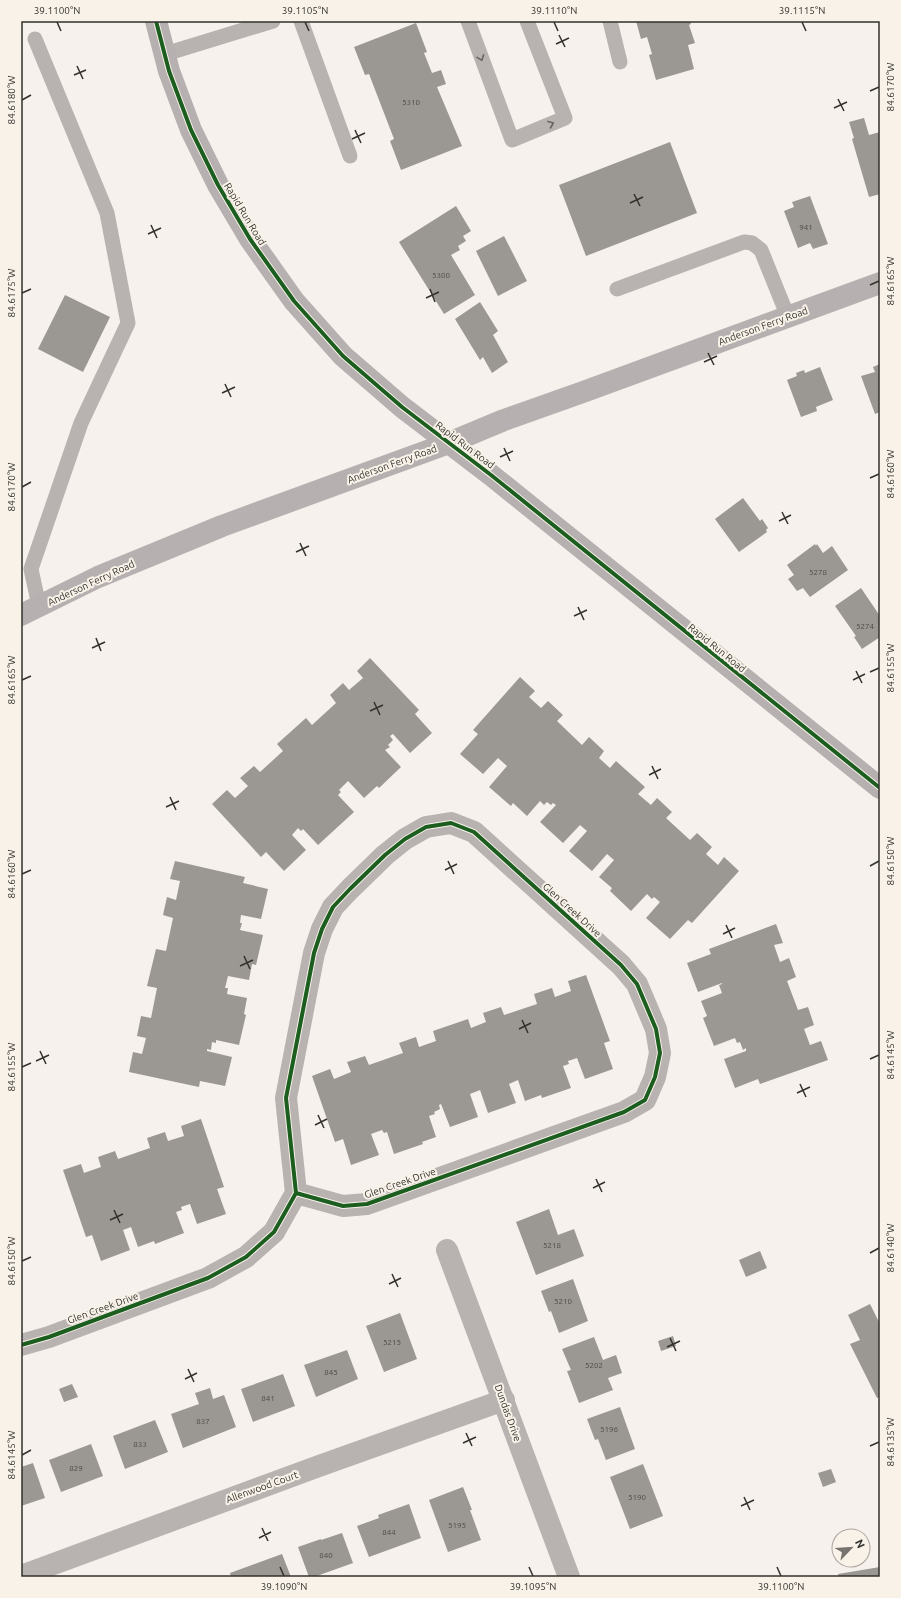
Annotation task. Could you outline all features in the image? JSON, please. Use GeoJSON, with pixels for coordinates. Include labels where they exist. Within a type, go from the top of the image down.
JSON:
{"type":"FeatureCollection","features":[{"type":"Feature","properties":{"kind":"street","name":"Rapid Run Road"},"geometry":{"type":"LineString","coordinates":[[156,21],[169,71],[191,130],[218,185],[250,239],[294,301],[343,356],[402,407],[491,475],[880,788]]}},
{"type":"Feature","properties":{"kind":"street","name":"Anderson Ferry Road"},"geometry":{"type":"LineString","coordinates":[[30,611],[98,577],[222,526],[449,443],[504,420],[880,283]]}},
{"type":"Feature","properties":{"kind":"street","name":"Glen Creek Drive"},"geometry":{"type":"LineString","coordinates":[[21,1345],[49,1337],[208,1278],[246,1256],[274,1232],[296,1193],[286,1098],[314,953],[322,929],[333,908],[350,889],[385,855],[405,839],[426,827],[451,823],[474,832],[621,965],[637,984],[656,1029],[660,1053],[655,1077],[645,1100],[624,1112],[368,1204],[343,1206],[296,1193]]}},
{"type":"Feature","properties":{"kind":"street","name":"Dundas Drive"},"geometry":{"type":"LineString","coordinates":[[447,1250],[569,1577]]}},
{"type":"Feature","properties":{"kind":"street","name":"Allenwood Court"},"geometry":{"type":"LineString","coordinates":[[21,1576],[311,1469],[504,1400]]}},
{"type":"Feature","properties":{"kind":"lane"},"geometry":{"type":"LineString","coordinates":[[165,54],[273,21]]}},
{"type":"Feature","properties":{"kind":"lane"},"geometry":{"type":"LineString","coordinates":[[301,21],[350,156]]}},
{"type":"Feature","properties":{"kind":"lane"},"geometry":{"type":"LineString","coordinates":[[468,21],[512,140],[565,118],[527,21]]}},
{"type":"Feature","properties":{"kind":"lane"},"geometry":{"type":"LineString","coordinates":[[610,21],[620,62]]}},
{"type":"Feature","properties":{"kind":"lane"},"geometry":{"type":"LineString","coordinates":[[30,611],[31,569],[81,423],[128,323],[107,213],[35,39]]}},
{"type":"Feature","properties":{"kind":"lane"},"geometry":{"type":"LineString","coordinates":[[617,289],[744,242],[752,243],[761,250],[788,317]]}},
{"type":"Feature","properties":{"kind":"building"},"geometry":{"type":"Polygon","coordinates":[[[636,21],[690,21],[691,24],[689,25],[695,43],[688,45],[694,69],[656,80],[649,55],[652,54],[647,37],[641,39],[636,21]]]}},
{"type":"Feature","properties":{"kind":"building"},"geometry":{"type":"Polygon","coordinates":[[[416,23],[427,52],[424,53],[432,73],[441,70],[446,84],[437,87],[462,146],[401,170],[390,141],[394,139],[369,74],[365,75],[354,47],[416,23]]]}},
{"type":"Feature","properties":{"kind":"building"},"geometry":{"type":"Polygon","coordinates":[[[864,118],[869,135],[880,132],[880,194],[869,197],[852,139],[854,138],[849,122],[864,118]]]}},
{"type":"Feature","properties":{"kind":"building"},"geometry":{"type":"Polygon","coordinates":[[[670,142],[697,213],[586,256],[559,185],[670,142]]]}},
{"type":"Feature","properties":{"kind":"building"},"geometry":{"type":"Polygon","coordinates":[[[810,196],[828,244],[813,249],[810,243],[798,248],[784,211],[794,207],[792,202],[810,196]]]}},
{"type":"Feature","properties":{"kind":"building"},"geometry":{"type":"Polygon","coordinates":[[[456,206],[471,231],[463,236],[466,241],[458,246],[460,250],[451,255],[475,295],[444,314],[399,242],[456,206]]]}},
{"type":"Feature","properties":{"kind":"building"},"geometry":{"type":"Polygon","coordinates":[[[504,236],[527,281],[498,296],[476,251],[504,236]]]}},
{"type":"Feature","properties":{"kind":"building"},"geometry":{"type":"Polygon","coordinates":[[[65,295],[110,317],[83,372],[38,349],[65,295]]]}},
{"type":"Feature","properties":{"kind":"building"},"geometry":{"type":"Polygon","coordinates":[[[480,302],[498,331],[493,335],[508,362],[492,373],[483,357],[480,360],[455,319],[480,302]]]}},
{"type":"Feature","properties":{"kind":"building"},"geometry":{"type":"Polygon","coordinates":[[[880,364],[880,412],[875,414],[861,376],[875,372],[873,367],[880,364]]]}},
{"type":"Feature","properties":{"kind":"building"},"geometry":{"type":"Polygon","coordinates":[[[820,367],[833,400],[816,407],[817,411],[801,417],[787,380],[797,376],[796,373],[804,370],[805,373],[820,367]]]}},
{"type":"Feature","properties":{"kind":"building"},"geometry":{"type":"Polygon","coordinates":[[[743,498],[760,521],[762,519],[768,528],[766,530],[767,532],[739,552],[715,519],[743,498]]]}},
{"type":"Feature","properties":{"kind":"building"},"geometry":{"type":"Polygon","coordinates":[[[815,544],[816,546],[817,544],[823,553],[832,546],[848,570],[810,597],[803,588],[797,591],[788,579],[794,575],[787,565],[815,544]]]}},
{"type":"Feature","properties":{"kind":"building"},"geometry":{"type":"Polygon","coordinates":[[[861,588],[880,616],[880,637],[862,649],[854,637],[856,636],[835,606],[861,588]]]}},
{"type":"Feature","properties":{"kind":"building"},"geometry":{"type":"Polygon","coordinates":[[[370,658],[419,710],[415,714],[432,733],[410,753],[393,734],[390,736],[393,740],[388,745],[390,747],[385,750],[401,767],[379,788],[377,786],[364,798],[348,781],[339,790],[341,792],[338,795],[354,812],[318,845],[303,829],[301,831],[298,828],[292,835],[306,850],[284,871],[266,852],[261,857],[212,804],[227,790],[235,798],[248,786],[240,778],[254,766],[260,772],[283,751],[277,744],[306,718],[312,725],[336,703],[330,695],[343,683],[349,690],[363,678],[357,671],[370,658]]]}},
{"type":"Feature","properties":{"kind":"building"},"geometry":{"type":"Polygon","coordinates":[[[520,677],[535,691],[529,697],[541,708],[548,701],[563,715],[557,721],[582,745],[589,737],[604,751],[599,758],[610,768],[616,761],[645,787],[638,794],[651,805],[657,798],[672,812],[666,818],[690,840],[697,833],[712,847],[706,854],[718,865],[724,857],[739,871],[692,923],[688,920],[670,939],[646,918],[660,902],[654,897],[652,899],[647,894],[631,911],[610,891],[612,888],[599,877],[614,860],[607,854],[592,871],[569,851],[587,831],[580,825],[563,843],[540,822],[556,805],[553,803],[551,805],[547,802],[544,805],[540,801],[527,816],[513,803],[511,806],[489,787],[507,766],[498,758],[483,774],[460,754],[478,734],[473,730],[520,677]]]}},
{"type":"Feature","properties":{"kind":"building"},"geometry":{"type":"Polygon","coordinates":[[[175,861],[245,877],[243,883],[268,889],[261,919],[241,915],[240,923],[242,923],[240,930],[263,935],[256,965],[252,964],[249,980],[228,976],[225,988],[228,988],[227,994],[247,998],[244,1014],[246,1015],[239,1045],[216,1040],[216,1043],[212,1042],[211,1050],[207,1049],[207,1051],[232,1057],[225,1086],[200,1081],[199,1087],[129,1072],[133,1052],[142,1054],[146,1038],[137,1036],[141,1016],[151,1018],[157,988],[147,986],[156,949],[166,951],[173,918],[163,915],[167,897],[176,900],[180,881],[170,879],[175,861]]]}},
{"type":"Feature","properties":{"kind":"building"},"geometry":{"type":"Polygon","coordinates":[[[776,924],[783,943],[774,945],[780,962],[789,958],[796,977],[787,981],[798,1010],[808,1007],[814,1025],[804,1029],[810,1045],[821,1041],[828,1060],[760,1084],[758,1079],[735,1088],[724,1059],[746,1051],[746,1048],[743,1050],[740,1042],[737,1043],[735,1038],[714,1046],[703,1018],[707,1016],[701,1001],[722,993],[719,985],[722,983],[698,992],[687,963],[711,954],[709,949],[776,924]]]}},
{"type":"Feature","properties":{"kind":"building"},"geometry":{"type":"Polygon","coordinates":[[[586,975],[610,1041],[604,1043],[613,1069],[585,1079],[577,1058],[568,1061],[569,1064],[563,1066],[571,1088],[542,1098],[541,1095],[525,1101],[518,1080],[509,1084],[516,1103],[488,1113],[480,1090],[470,1094],[478,1117],[450,1127],[441,1104],[439,1105],[440,1109],[434,1112],[435,1114],[429,1116],[436,1137],[422,1142],[423,1144],[394,1154],[387,1132],[384,1133],[382,1130],[371,1134],[379,1155],[351,1165],[343,1139],[335,1142],[312,1076],[330,1069],[334,1079],[351,1072],[347,1062],[365,1056],[369,1065],[403,1053],[399,1043],[416,1037],[419,1047],[436,1041],[433,1031],[468,1019],[471,1028],[486,1022],[483,1013],[501,1007],[504,1015],[537,1004],[534,994],[552,988],[555,997],[571,991],[568,981],[586,975]]]}},
{"type":"Feature","properties":{"kind":"building"},"geometry":{"type":"Polygon","coordinates":[[[201,1119],[224,1187],[217,1189],[226,1214],[197,1224],[190,1204],[181,1207],[182,1210],[176,1212],[184,1233],[155,1244],[154,1241],[138,1247],[131,1227],[123,1230],[130,1250],[101,1261],[92,1235],[86,1237],[63,1170],[81,1164],[84,1173],[101,1167],[98,1157],[115,1151],[118,1159],[150,1148],[147,1138],[165,1132],[168,1141],[184,1136],[181,1126],[201,1119]]]}},
{"type":"Feature","properties":{"kind":"building"},"geometry":{"type":"Polygon","coordinates":[[[549,1209],[558,1235],[574,1229],[584,1256],[536,1275],[516,1222],[549,1209]]]}},
{"type":"Feature","properties":{"kind":"building"},"geometry":{"type":"Polygon","coordinates":[[[760,1251],[767,1268],[746,1277],[739,1260],[760,1251]]]}},
{"type":"Feature","properties":{"kind":"building"},"geometry":{"type":"Polygon","coordinates":[[[573,1279],[588,1321],[559,1333],[551,1311],[549,1312],[541,1291],[573,1279]]]}},
{"type":"Feature","properties":{"kind":"building"},"geometry":{"type":"Polygon","coordinates":[[[870,1304],[880,1324],[880,1397],[877,1398],[850,1344],[860,1340],[848,1315],[870,1304]]]}},
{"type":"Feature","properties":{"kind":"building"},"geometry":{"type":"Polygon","coordinates":[[[400,1313],[417,1359],[384,1372],[366,1326],[400,1313]]]}},
{"type":"Feature","properties":{"kind":"building"},"geometry":{"type":"Polygon","coordinates":[[[673,1336],[676,1346],[661,1351],[658,1341],[673,1336]]]}},
{"type":"Feature","properties":{"kind":"building"},"geometry":{"type":"Polygon","coordinates":[[[594,1337],[603,1360],[616,1355],[622,1373],[608,1378],[613,1390],[579,1403],[567,1371],[571,1370],[562,1349],[594,1337]]]}},
{"type":"Feature","properties":{"kind":"building"},"geometry":{"type":"Polygon","coordinates":[[[347,1350],[358,1379],[316,1397],[304,1365],[347,1350]]]}},
{"type":"Feature","properties":{"kind":"building"},"geometry":{"type":"Polygon","coordinates":[[[283,1374],[295,1406],[253,1422],[241,1389],[283,1374]]]}},
{"type":"Feature","properties":{"kind":"building"},"geometry":{"type":"Polygon","coordinates":[[[72,1384],[78,1397],[64,1402],[59,1389],[72,1384]]]}},
{"type":"Feature","properties":{"kind":"building"},"geometry":{"type":"Polygon","coordinates":[[[210,1388],[213,1399],[224,1395],[236,1427],[183,1448],[171,1414],[199,1404],[195,1393],[210,1388]]]}},
{"type":"Feature","properties":{"kind":"building"},"geometry":{"type":"Polygon","coordinates":[[[620,1407],[635,1449],[606,1460],[598,1439],[595,1440],[587,1419],[620,1407]]]}},
{"type":"Feature","properties":{"kind":"building"},"geometry":{"type":"Polygon","coordinates":[[[155,1420],[168,1452],[125,1469],[113,1436],[155,1420]]]}},
{"type":"Feature","properties":{"kind":"building"},"geometry":{"type":"Polygon","coordinates":[[[91,1444],[103,1476],[61,1492],[49,1460],[91,1444]]]}},
{"type":"Feature","properties":{"kind":"building"},"geometry":{"type":"Polygon","coordinates":[[[33,1463],[45,1498],[21,1506],[21,1467],[33,1463]]]}},
{"type":"Feature","properties":{"kind":"building"},"geometry":{"type":"Polygon","coordinates":[[[643,1464],[663,1516],[630,1529],[610,1477],[643,1464]]]}},
{"type":"Feature","properties":{"kind":"building"},"geometry":{"type":"Polygon","coordinates":[[[831,1469],[836,1482],[823,1487],[818,1473],[831,1469]]]}},
{"type":"Feature","properties":{"kind":"building"},"geometry":{"type":"Polygon","coordinates":[[[463,1487],[481,1540],[448,1552],[429,1500],[463,1487]]]}},
{"type":"Feature","properties":{"kind":"building"},"geometry":{"type":"Polygon","coordinates":[[[409,1504],[421,1538],[369,1557],[357,1526],[379,1518],[378,1515],[409,1504]]]}},
{"type":"Feature","properties":{"kind":"building"},"geometry":{"type":"Polygon","coordinates":[[[342,1533],[353,1563],[314,1577],[309,1577],[298,1547],[342,1533]]]}},
{"type":"Feature","properties":{"kind":"building"},"geometry":{"type":"Polygon","coordinates":[[[282,1554],[291,1577],[231,1577],[230,1573],[282,1554]]]}},
{"type":"Feature","properties":{"kind":"building"},"geometry":{"type":"Polygon","coordinates":[[[880,1567],[880,1577],[839,1577],[838,1574],[880,1567]]]}},
{"type":"Feature","properties":{"kind":"cycle path"},"geometry":{"type":"LineString","coordinates":[[156,21],[169,71],[191,130],[218,185],[250,239],[294,301],[343,356],[402,407],[491,475],[880,788]]}},
{"type":"Feature","properties":{"kind":"cycle path"},"geometry":{"type":"LineString","coordinates":[[21,1345],[49,1337],[208,1278],[246,1257],[274,1232],[296,1193],[286,1098],[314,953],[322,929],[333,907],[385,855],[405,839],[426,827],[451,823],[474,832],[621,965],[637,984],[656,1029],[660,1053],[655,1077],[645,1100],[624,1112],[367,1204],[343,1206],[296,1193]]}}]}
